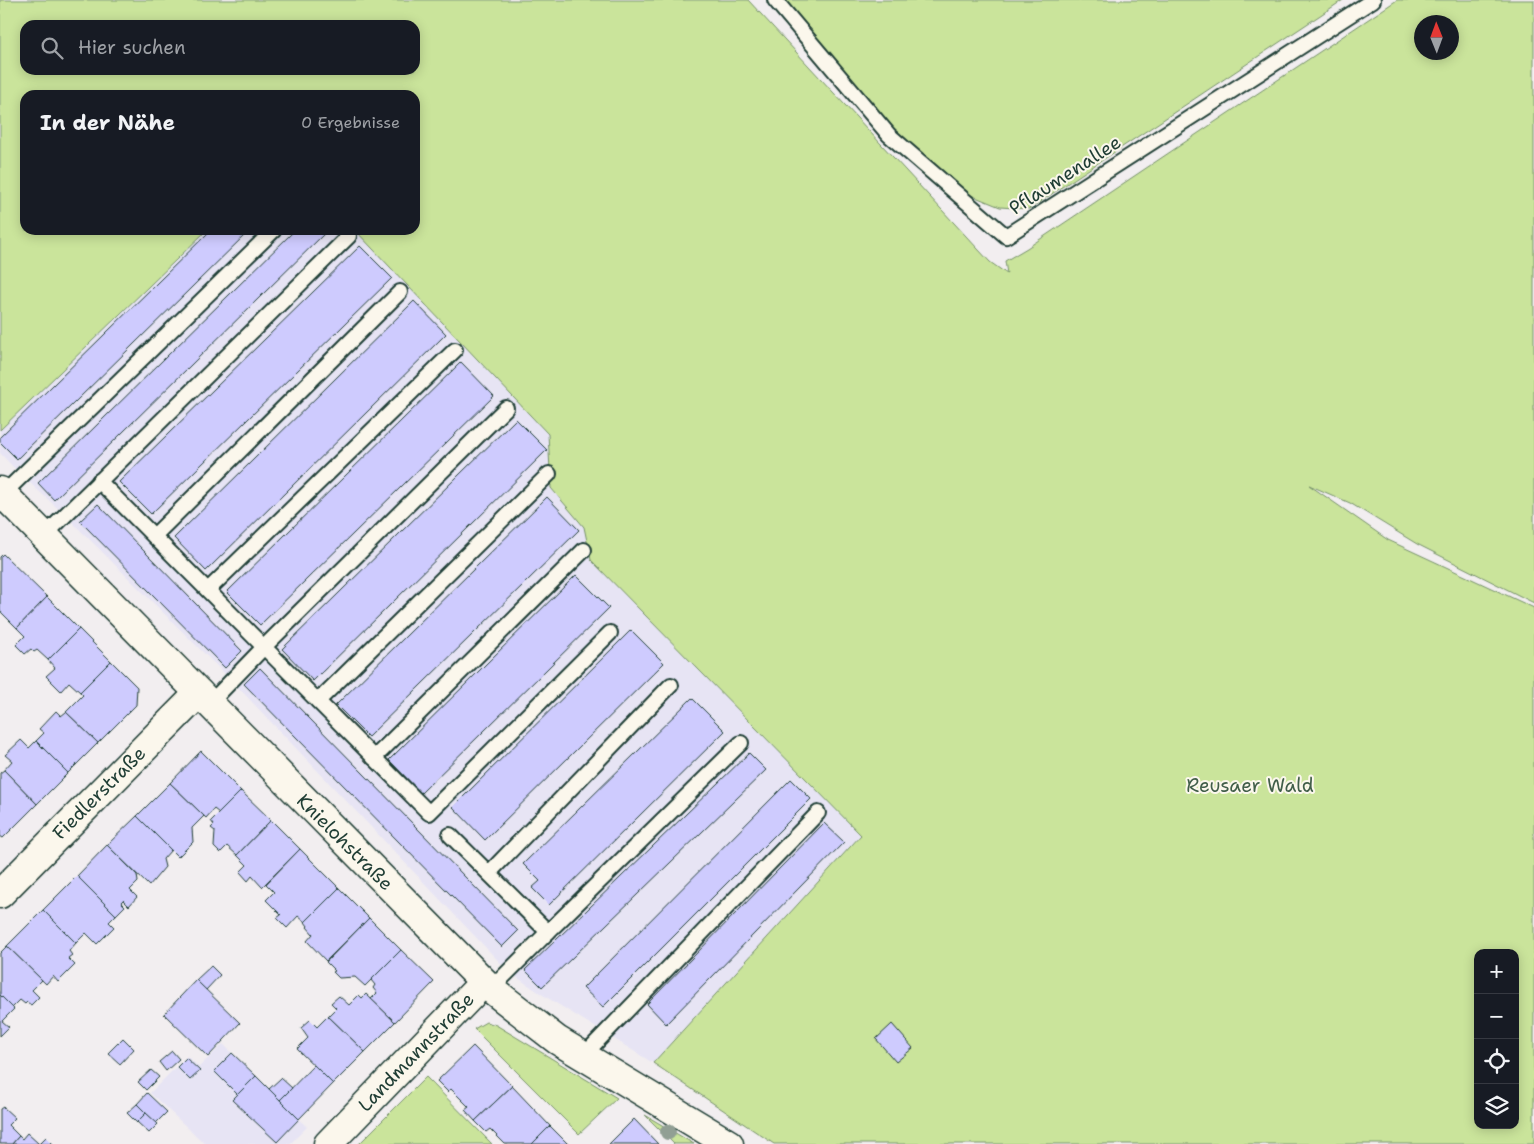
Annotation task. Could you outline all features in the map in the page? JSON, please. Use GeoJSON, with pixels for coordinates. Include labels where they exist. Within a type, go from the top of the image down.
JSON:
{"type":"FeatureCollection","features":[{"type":"Feature","properties":{"kind":"street","name":"Knielohstraße"},"geometry":{"type":"LineString","coordinates":[[2,492],[487,986],[557,1040],[729,1144]]}},
{"type":"Feature","properties":{"kind":"street","name":"Fiedlerstraße"},"geometry":{"type":"LineString","coordinates":[[0,894],[204,699]]}},
{"type":"Feature","properties":{"kind":"street","name":"Landmannstraße"},"geometry":{"type":"LineString","coordinates":[[328,1144],[487,986]]}},
{"type":"Feature","properties":{"kind":"lane","name":"Pflaumenallee"},"geometry":{"type":"LineString","coordinates":[[775,0],[889,135],[1006,236],[1373,0]]}},
{"type":"Feature","properties":{"kind":"lane"},"geometry":{"type":"LineString","coordinates":[[2,492],[269,235]]}},
{"type":"Feature","properties":{"kind":"lane"},"geometry":{"type":"LineString","coordinates":[[44,536],[349,236]]}},
{"type":"Feature","properties":{"kind":"lane"},"geometry":{"type":"LineString","coordinates":[[154,536],[400,292]]}},
{"type":"Feature","properties":{"kind":"lane"},"geometry":{"type":"LineString","coordinates":[[208,590],[454,350]]}},
{"type":"Feature","properties":{"kind":"lane"},"geometry":{"type":"LineString","coordinates":[[204,699],[264,647],[506,408]]}},
{"type":"Feature","properties":{"kind":"lane"},"geometry":{"type":"LineString","coordinates":[[318,701],[549,474]]}},
{"type":"Feature","properties":{"kind":"lane"},"geometry":{"type":"LineString","coordinates":[[99,481],[429,813],[610,633]]}},
{"type":"Feature","properties":{"kind":"lane"},"geometry":{"type":"LineString","coordinates":[[374,758],[584,550]]}},
{"type":"Feature","properties":{"kind":"lane"},"geometry":{"type":"LineString","coordinates":[[489,873],[671,685]]}},
{"type":"Feature","properties":{"kind":"lane"},"geometry":{"type":"LineString","coordinates":[[487,986],[548,932],[741,743]]}},
{"type":"Feature","properties":{"kind":"lane"},"geometry":{"type":"LineString","coordinates":[[583,1056],[818,813]]}},
{"type":"Feature","properties":{"kind":"lane"},"geometry":{"type":"LineString","coordinates":[[450,835],[548,932]]}},
{"type":"Feature","properties":{"kind":"shaded area"},"geometry":{"type":"Polygon","coordinates":[[[202,235],[360,235],[548,434],[551,488],[585,527],[591,560],[861,835],[653,1063],[509,972],[234,683],[0,453],[0,430],[202,235]]]}},
{"type":"Feature","properties":{"kind":"shaded area"},"geometry":{"type":"Polygon","coordinates":[[[223,1044],[307,1127],[290,1144],[205,1144],[150,1093],[187,1056],[199,1067],[223,1044]]]}},
{"type":"Feature","properties":{"kind":"green space","name":"Reusaer Wald"},"geometry":{"type":"Polygon","coordinates":[[[0,0],[748,0],[990,262],[1007,274],[1005,261],[1397,0],[1534,0],[1534,603],[1417,544],[1350,503],[1309,485],[1388,540],[1534,608],[1534,1144],[774,1144],[653,1063],[861,835],[591,560],[584,527],[551,488],[548,434],[360,235],[420,235],[420,90],[20,90],[20,235],[202,235],[0,430],[0,0]]]}},
{"type":"Feature","properties":{"kind":"green space"},"geometry":{"type":"Polygon","coordinates":[[[775,0],[1343,0],[1029,209],[1000,207],[946,185],[889,135],[775,0]]]}},
{"type":"Feature","properties":{"kind":"green space"},"geometry":{"type":"Polygon","coordinates":[[[486,1022],[496,1025],[617,1098],[579,1134],[474,1029],[486,1022]]]}},
{"type":"Feature","properties":{"kind":"green space"},"geometry":{"type":"Polygon","coordinates":[[[426,1077],[492,1144],[359,1144],[426,1077]]]}},
{"type":"Feature","properties":{"kind":"green space"},"geometry":{"type":"Polygon","coordinates":[[[645,1115],[694,1144],[674,1144],[645,1115]]]}},
{"type":"Feature","properties":{"kind":"building"},"geometry":{"type":"Polygon","coordinates":[[[206,235],[245,235],[17,459],[0,442],[0,437],[206,235]]]}},
{"type":"Feature","properties":{"kind":"building"},"geometry":{"type":"Polygon","coordinates":[[[290,235],[323,235],[54,500],[38,483],[290,235]]]}},
{"type":"Feature","properties":{"kind":"building"},"geometry":{"type":"Polygon","coordinates":[[[360,246],[392,278],[151,514],[119,482],[360,246]]]}},
{"type":"Feature","properties":{"kind":"building"},"geometry":{"type":"Polygon","coordinates":[[[414,301],[446,334],[206,571],[174,538],[414,301]]]}},
{"type":"Feature","properties":{"kind":"building"},"geometry":{"type":"Polygon","coordinates":[[[461,362],[494,396],[260,625],[227,592],[461,362]]]}},
{"type":"Feature","properties":{"kind":"building"},"geometry":{"type":"Polygon","coordinates":[[[516,419],[547,450],[313,681],[282,649],[516,419]]]}},
{"type":"Feature","properties":{"kind":"building"},"geometry":{"type":"Polygon","coordinates":[[[547,497],[579,530],[368,737],[336,705],[547,497]]]}},
{"type":"Feature","properties":{"kind":"building"},"geometry":{"type":"Polygon","coordinates":[[[98,504],[242,651],[225,668],[80,521],[98,504]]]}},
{"type":"Feature","properties":{"kind":"building"},"geometry":{"type":"Polygon","coordinates":[[[3,554],[47,597],[17,628],[0,611],[0,557],[3,554]]]}},
{"type":"Feature","properties":{"kind":"building"},"geometry":{"type":"Polygon","coordinates":[[[576,575],[609,608],[421,793],[389,760],[576,575]]]}},
{"type":"Feature","properties":{"kind":"building"},"geometry":{"type":"Polygon","coordinates":[[[47,597],[79,629],[48,660],[37,650],[34,652],[31,649],[25,654],[16,645],[25,636],[17,628],[47,597]]]}},
{"type":"Feature","properties":{"kind":"building"},"geometry":{"type":"Polygon","coordinates":[[[79,629],[111,661],[80,692],[69,682],[61,691],[46,676],[55,668],[48,660],[79,629]]]}},
{"type":"Feature","properties":{"kind":"building"},"geometry":{"type":"Polygon","coordinates":[[[631,630],[664,663],[485,840],[453,807],[631,630]]]}},
{"type":"Feature","properties":{"kind":"building"},"geometry":{"type":"Polygon","coordinates":[[[111,661],[137,687],[136,705],[98,743],[66,712],[83,695],[80,692],[111,661]]]}},
{"type":"Feature","properties":{"kind":"building"},"geometry":{"type":"Polygon","coordinates":[[[260,668],[518,931],[502,947],[244,684],[260,668]]]}},
{"type":"Feature","properties":{"kind":"building"},"geometry":{"type":"Polygon","coordinates":[[[692,698],[725,731],[549,905],[532,888],[540,881],[523,864],[692,698]]]}},
{"type":"Feature","properties":{"kind":"building"},"geometry":{"type":"Polygon","coordinates":[[[56,711],[61,716],[66,712],[98,743],[68,773],[36,741],[44,733],[39,729],[56,711]]]}},
{"type":"Feature","properties":{"kind":"building"},"geometry":{"type":"Polygon","coordinates":[[[21,740],[29,748],[36,741],[68,773],[37,804],[4,770],[12,761],[5,755],[21,740]]]}},
{"type":"Feature","properties":{"kind":"building"},"geometry":{"type":"Polygon","coordinates":[[[201,751],[241,791],[219,813],[214,809],[206,818],[170,783],[201,751]]]}},
{"type":"Feature","properties":{"kind":"building"},"geometry":{"type":"Polygon","coordinates":[[[749,753],[766,770],[542,987],[525,970],[749,753]]]}},
{"type":"Feature","properties":{"kind":"building"},"geometry":{"type":"Polygon","coordinates":[[[4,770],[37,804],[3,838],[0,836],[0,773],[4,770]]]}},
{"type":"Feature","properties":{"kind":"building"},"geometry":{"type":"Polygon","coordinates":[[[791,779],[811,799],[603,1007],[583,988],[791,779]]]}},
{"type":"Feature","properties":{"kind":"building"},"geometry":{"type":"Polygon","coordinates":[[[170,783],[204,816],[192,828],[193,842],[178,857],[137,816],[170,783]]]}},
{"type":"Feature","properties":{"kind":"building"},"geometry":{"type":"Polygon","coordinates":[[[241,791],[271,820],[237,855],[227,846],[220,853],[214,847],[215,831],[211,828],[214,825],[211,821],[241,791]]]}},
{"type":"Feature","properties":{"kind":"building"},"geometry":{"type":"Polygon","coordinates":[[[137,816],[171,850],[163,859],[165,867],[149,886],[107,845],[137,816]]]}},
{"type":"Feature","properties":{"kind":"building"},"geometry":{"type":"Polygon","coordinates":[[[271,820],[300,849],[262,887],[252,876],[248,881],[240,872],[247,865],[237,855],[271,820]]]}},
{"type":"Feature","properties":{"kind":"building"},"geometry":{"type":"Polygon","coordinates":[[[824,823],[844,842],[666,1024],[647,1004],[824,823]]]}},
{"type":"Feature","properties":{"kind":"building"},"geometry":{"type":"Polygon","coordinates":[[[107,845],[137,875],[138,882],[130,890],[137,897],[129,906],[123,900],[121,902],[125,906],[116,915],[77,876],[107,845]]]}},
{"type":"Feature","properties":{"kind":"building"},"geometry":{"type":"Polygon","coordinates":[[[300,849],[339,888],[305,922],[298,916],[287,928],[277,918],[281,915],[266,900],[274,892],[266,884],[300,849]]]}},
{"type":"Feature","properties":{"kind":"building"},"geometry":{"type":"Polygon","coordinates":[[[77,876],[116,915],[109,922],[114,927],[97,944],[86,933],[76,943],[43,910],[77,876]]]}},
{"type":"Feature","properties":{"kind":"building"},"geometry":{"type":"Polygon","coordinates":[[[339,888],[369,918],[326,961],[307,941],[313,934],[305,922],[339,888]]]}},
{"type":"Feature","properties":{"kind":"building"},"geometry":{"type":"Polygon","coordinates":[[[43,910],[76,943],[69,951],[72,955],[68,958],[75,965],[58,982],[53,976],[46,984],[7,946],[43,910]]]}},
{"type":"Feature","properties":{"kind":"building"},"geometry":{"type":"Polygon","coordinates":[[[369,918],[401,950],[365,986],[355,977],[339,978],[326,962],[369,918]]]}},
{"type":"Feature","properties":{"kind":"building"},"geometry":{"type":"Polygon","coordinates":[[[7,946],[42,980],[32,990],[39,997],[31,1005],[27,1002],[25,1004],[20,1000],[12,1008],[0,995],[0,953],[7,946]]]}},
{"type":"Feature","properties":{"kind":"building"},"geometry":{"type":"Polygon","coordinates":[[[401,950],[434,982],[395,1022],[371,999],[377,993],[373,988],[375,985],[371,980],[401,950]]]}},
{"type":"Feature","properties":{"kind":"building"},"geometry":{"type":"Polygon","coordinates":[[[211,966],[220,975],[206,990],[196,980],[211,966]]]}},
{"type":"Feature","properties":{"kind":"building"},"geometry":{"type":"Polygon","coordinates":[[[196,980],[240,1023],[208,1057],[164,1014],[196,980]]]}},
{"type":"Feature","properties":{"kind":"building"},"geometry":{"type":"Polygon","coordinates":[[[366,994],[395,1022],[365,1052],[328,1016],[336,1008],[331,1003],[339,996],[349,1005],[359,995],[362,998],[366,994]]]}},
{"type":"Feature","properties":{"kind":"building"},"geometry":{"type":"Polygon","coordinates":[[[0,995],[14,1009],[2,1021],[9,1027],[0,1036],[0,995]]]}},
{"type":"Feature","properties":{"kind":"building"},"geometry":{"type":"Polygon","coordinates":[[[328,1016],[365,1052],[333,1084],[297,1049],[308,1038],[301,1028],[310,1020],[317,1027],[328,1016]]]}},
{"type":"Feature","properties":{"kind":"building"},"geometry":{"type":"Polygon","coordinates":[[[892,1024],[913,1048],[896,1062],[876,1039],[892,1024]]]}},
{"type":"Feature","properties":{"kind":"building"},"geometry":{"type":"Polygon","coordinates":[[[123,1038],[134,1049],[120,1064],[108,1053],[123,1038]]]}},
{"type":"Feature","properties":{"kind":"building"},"geometry":{"type":"Polygon","coordinates":[[[473,1046],[512,1086],[475,1121],[465,1110],[469,1107],[451,1089],[448,1092],[437,1081],[473,1046]]]}},
{"type":"Feature","properties":{"kind":"building"},"geometry":{"type":"Polygon","coordinates":[[[172,1051],[179,1059],[166,1071],[159,1062],[172,1051]]]}},
{"type":"Feature","properties":{"kind":"building"},"geometry":{"type":"Polygon","coordinates":[[[232,1053],[256,1076],[238,1095],[214,1071],[232,1053]]]}},
{"type":"Feature","properties":{"kind":"building"},"geometry":{"type":"Polygon","coordinates":[[[186,1058],[200,1071],[190,1080],[177,1067],[186,1058]]]}},
{"type":"Feature","properties":{"kind":"building"},"geometry":{"type":"Polygon","coordinates":[[[314,1065],[333,1084],[299,1119],[280,1100],[314,1065]]]}},
{"type":"Feature","properties":{"kind":"building"},"geometry":{"type":"Polygon","coordinates":[[[151,1070],[159,1077],[146,1090],[138,1082],[151,1070]]]}},
{"type":"Feature","properties":{"kind":"building"},"geometry":{"type":"Polygon","coordinates":[[[256,1076],[299,1119],[277,1142],[232,1100],[256,1076]]]}},
{"type":"Feature","properties":{"kind":"building"},"geometry":{"type":"Polygon","coordinates":[[[281,1078],[292,1088],[280,1100],[269,1089],[281,1078]]]}},
{"type":"Feature","properties":{"kind":"building"},"geometry":{"type":"Polygon","coordinates":[[[512,1086],[550,1126],[532,1144],[505,1144],[490,1129],[486,1132],[475,1121],[512,1086]]]}},
{"type":"Feature","properties":{"kind":"building"},"geometry":{"type":"Polygon","coordinates":[[[147,1093],[167,1112],[156,1123],[137,1104],[147,1093]]]}},
{"type":"Feature","properties":{"kind":"building"},"geometry":{"type":"Polygon","coordinates":[[[137,1104],[146,1113],[137,1123],[127,1113],[137,1104]]]}},
{"type":"Feature","properties":{"kind":"building"},"geometry":{"type":"Polygon","coordinates":[[[3,1107],[15,1118],[8,1125],[19,1136],[12,1144],[0,1144],[0,1109],[3,1107]]]}},
{"type":"Feature","properties":{"kind":"building"},"geometry":{"type":"Polygon","coordinates":[[[146,1113],[158,1124],[149,1133],[137,1122],[146,1113]]]}},
{"type":"Feature","properties":{"kind":"building"},"geometry":{"type":"Polygon","coordinates":[[[634,1119],[658,1144],[609,1144],[634,1119]]]}},
{"type":"Feature","properties":{"kind":"building"},"geometry":{"type":"Polygon","coordinates":[[[550,1126],[568,1144],[532,1144],[550,1126]]]}},
{"type":"Feature","properties":{"kind":"building"},"geometry":{"type":"Polygon","coordinates":[[[27,1133],[39,1144],[12,1144],[19,1136],[22,1139],[27,1133]]]}},
{"type":"Feature","properties":{"kind":"building"},"geometry":{"type":"Polygon","coordinates":[[[46,1137],[53,1144],[39,1144],[46,1137]]]}}]}
